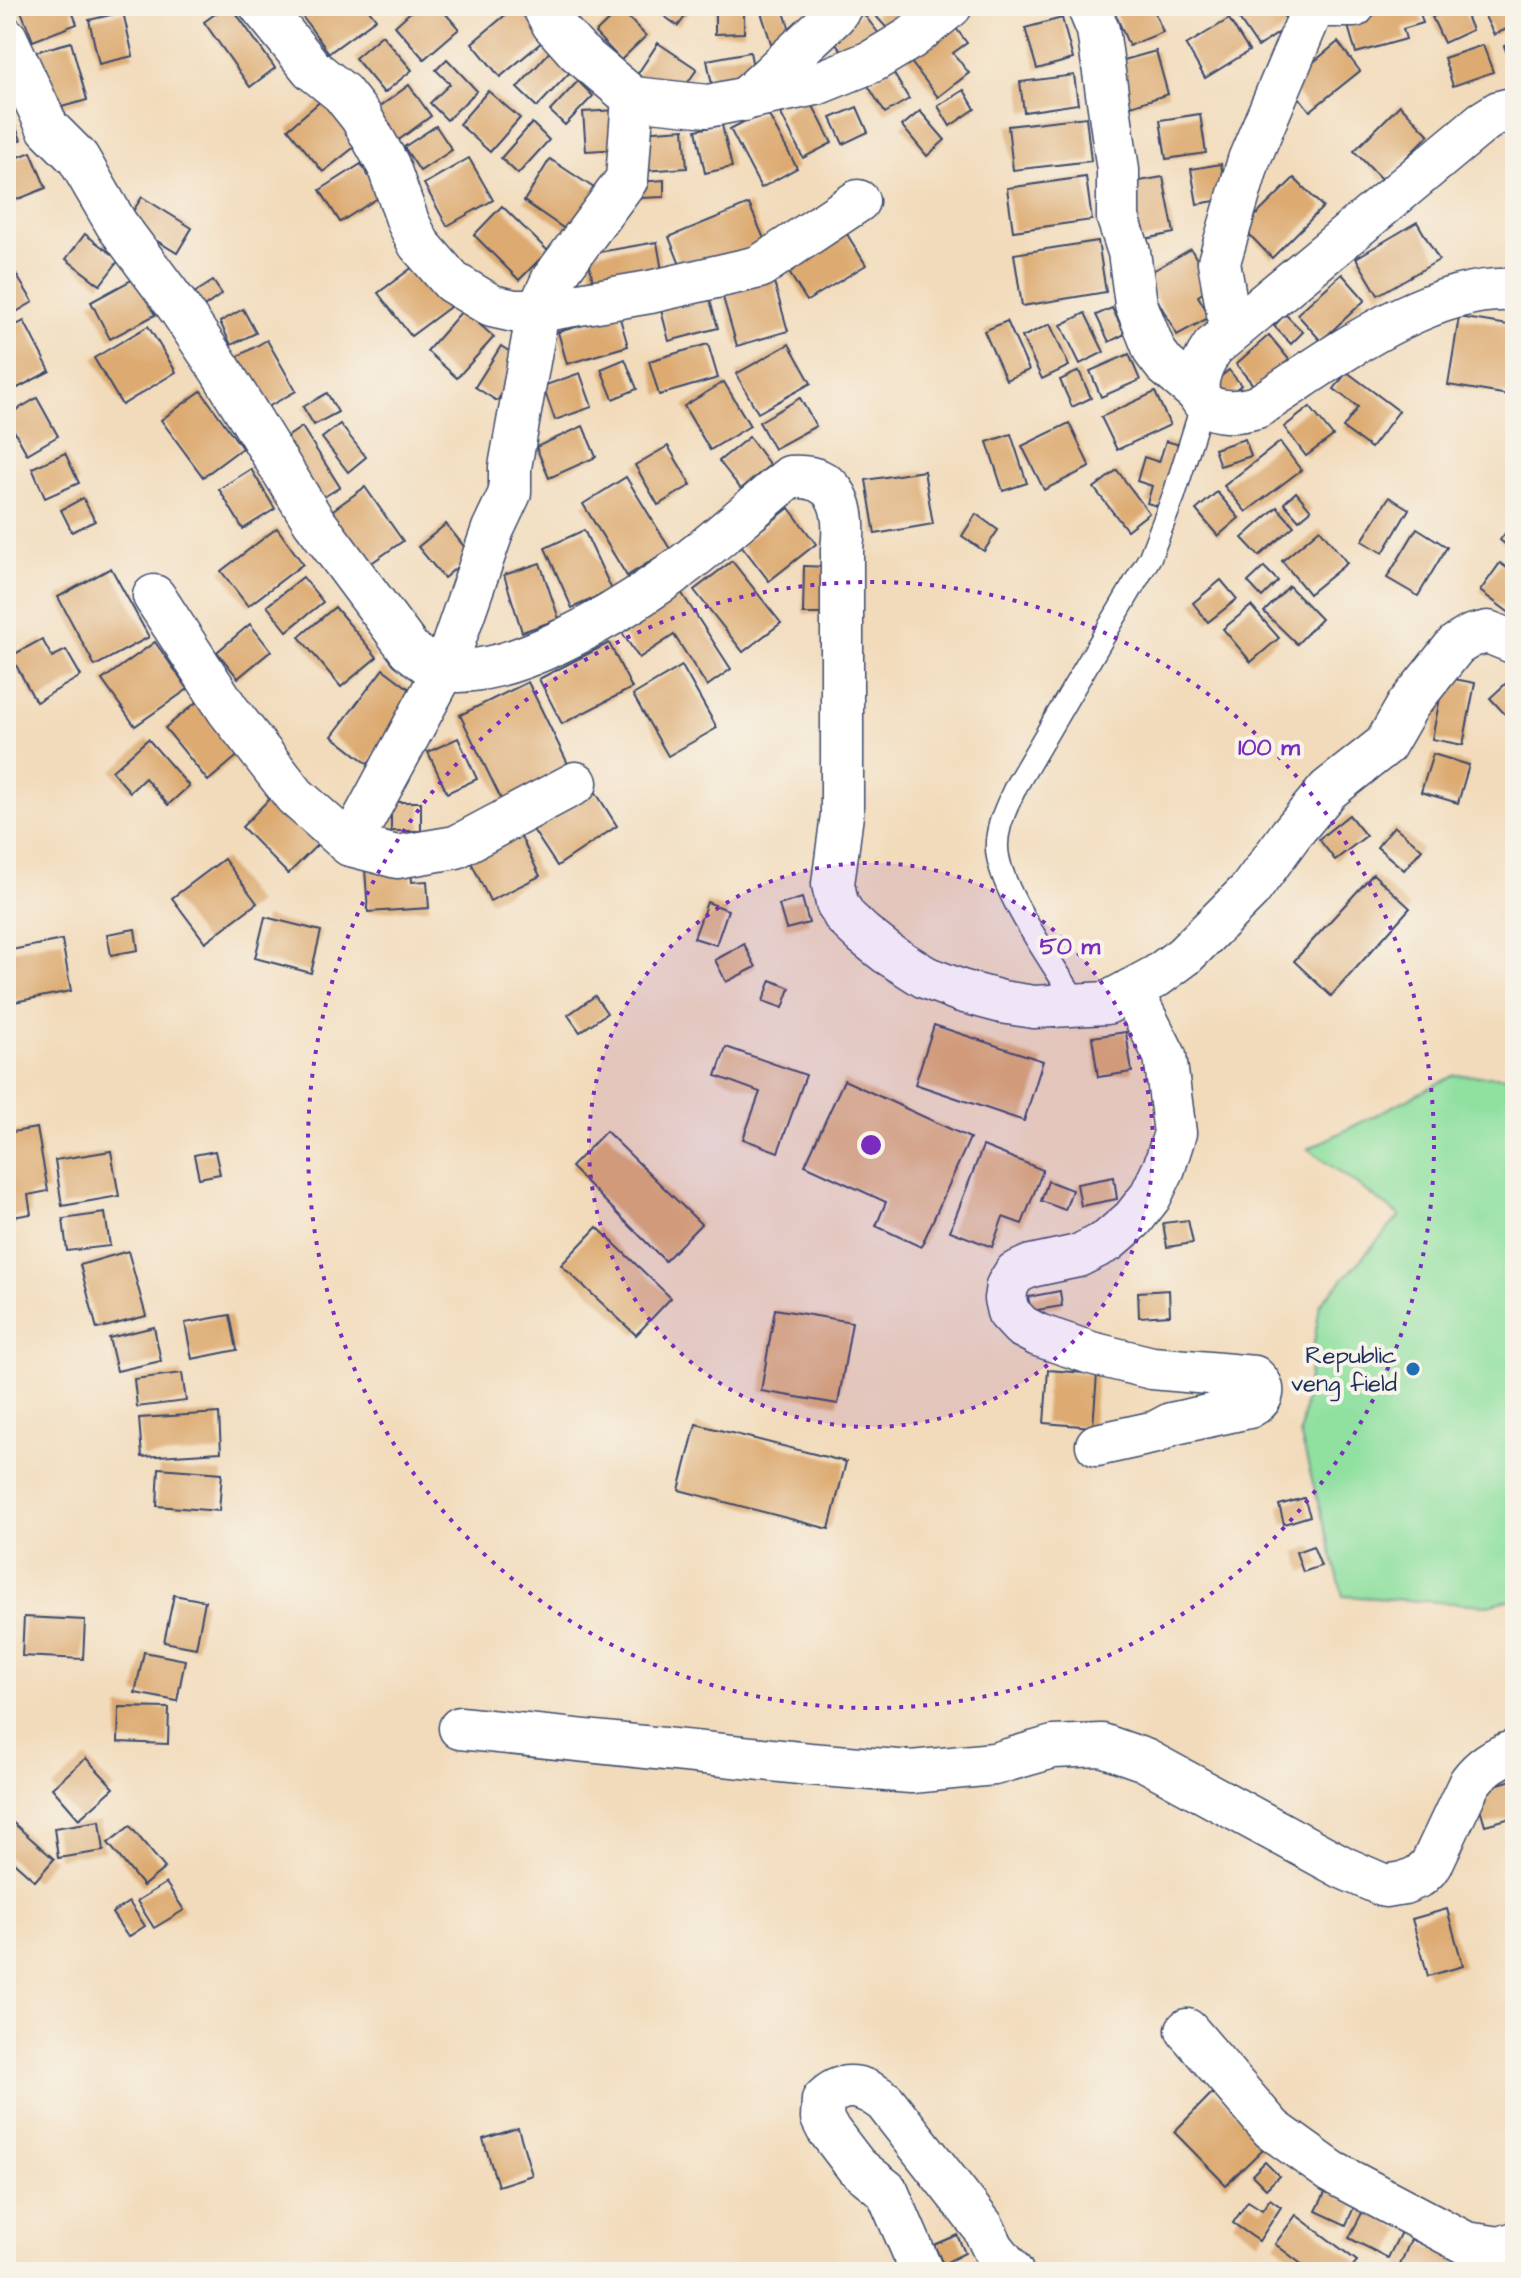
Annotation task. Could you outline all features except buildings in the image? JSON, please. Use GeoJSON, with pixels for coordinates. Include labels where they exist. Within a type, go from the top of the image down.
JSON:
{"type":"FeatureCollection","features":[{"type":"Feature","properties":{"kind":"street"},"geometry":{"type":"LineString","coordinates":[[261,6],[312,69],[342,93],[374,136],[408,222],[434,264],[452,282],[492,306],[514,311],[538,311],[650,292],[759,267],[858,201]]}},
{"type":"Feature","properties":{"kind":"street"},"geometry":{"type":"LineString","coordinates":[[543,6],[553,24],[578,52],[633,98],[708,106],[816,84],[873,61],[911,38],[951,6]]}},
{"type":"Feature","properties":{"kind":"street"},"geometry":{"type":"LineString","coordinates":[[744,100],[841,6]]}},
{"type":"Feature","properties":{"kind":"street"},"geometry":{"type":"LineString","coordinates":[[1088,6],[1098,30],[1118,170],[1118,218],[1129,252],[1136,304],[1155,352],[1200,398],[1219,412],[1239,412],[1257,407],[1367,338],[1419,310],[1460,295],[1495,289],[1515,290]]}},
{"type":"Feature","properties":{"kind":"street"},"geometry":{"type":"LineString","coordinates":[[1231,331],[1219,262],[1249,160],[1314,6]]}},
{"type":"Feature","properties":{"kind":"street"},"geometry":{"type":"LineString","coordinates":[[1328,6],[1354,6]]}},
{"type":"Feature","properties":{"kind":"street"},"geometry":{"type":"LineString","coordinates":[[6,38],[48,128],[78,158],[117,225],[220,369],[313,520],[409,649],[424,661],[444,670],[504,665],[574,635],[663,581],[790,477],[806,476],[833,491],[843,507],[845,525],[842,549],[842,815],[833,884],[837,903],[845,917],[887,953],[925,977],[1002,1002],[1034,1007],[1107,1003],[1157,976],[1184,956],[1250,890],[1328,790],[1385,745],[1408,705],[1456,645],[1471,636],[1488,632],[1515,643]]}},
{"type":"Feature","properties":{"kind":"street"},"geometry":{"type":"LineString","coordinates":[[350,845],[444,670],[493,529],[510,493],[510,467],[538,311],[553,279],[627,179],[633,98]]}},
{"type":"Feature","properties":{"kind":"street"},"geometry":{"type":"LineString","coordinates":[[1200,398],[1196,378],[1213,347],[1483,122],[1499,112],[1515,108]]}},
{"type":"Feature","properties":{"kind":"street"},"geometry":{"type":"LineString","coordinates":[[154,596],[228,710],[295,796],[350,845],[397,857],[456,847],[576,783]]}},
{"type":"Feature","properties":{"kind":"street"},"geometry":{"type":"LineString","coordinates":[[1097,1445],[1156,1432],[1171,1424],[1249,1407],[1259,1401],[1263,1393],[1262,1385],[1254,1377],[1152,1368],[1062,1344],[1021,1326],[1008,1312],[1005,1299],[1007,1286],[1015,1273],[1031,1266],[1078,1256],[1108,1241],[1133,1219],[1150,1197],[1164,1168],[1175,1133],[1165,1056],[1131,990]]}},
{"type":"Feature","properties":{"kind":"street"},"geometry":{"type":"LineString","coordinates":[[460,1728],[911,1772],[994,1764],[1053,1747],[1102,1745],[1145,1760],[1344,1868],[1385,1886],[1420,1876],[1431,1865],[1470,1782],[1493,1760],[1515,1751]]}},
{"type":"Feature","properties":{"kind":"street"},"geometry":{"type":"LineString","coordinates":[[1187,2030],[1272,2129],[1289,2144],[1365,2191],[1487,2253]]}},
{"type":"Feature","properties":{"kind":"street"},"geometry":{"type":"LineString","coordinates":[[922,2272],[887,2191],[856,2166],[822,2118],[823,2100],[831,2091],[852,2086],[863,2088],[885,2102],[983,2227],[993,2248],[1012,2272]]}},
{"type":"Feature","properties":{"kind":"lane"},"geometry":{"type":"LineString","coordinates":[[1078,1005],[1008,888],[997,855],[1000,822],[1016,786],[1150,557],[1174,495],[1200,398]]}},
{"type":"Feature","properties":{"kind":"green space","name":"Republic veng field"},"geometry":{"type":"Polygon","coordinates":[[[1455,1075],[1515,1077],[1515,1599],[1487,1605],[1343,1596],[1300,1434],[1320,1304],[1400,1216],[1308,1149],[1455,1075]]]}},
{"type":"Feature","properties":{"kind":"place","name":"Republic veng field"},"geometry":{"type":"Point","coordinates":[1413,1369]}}]}
